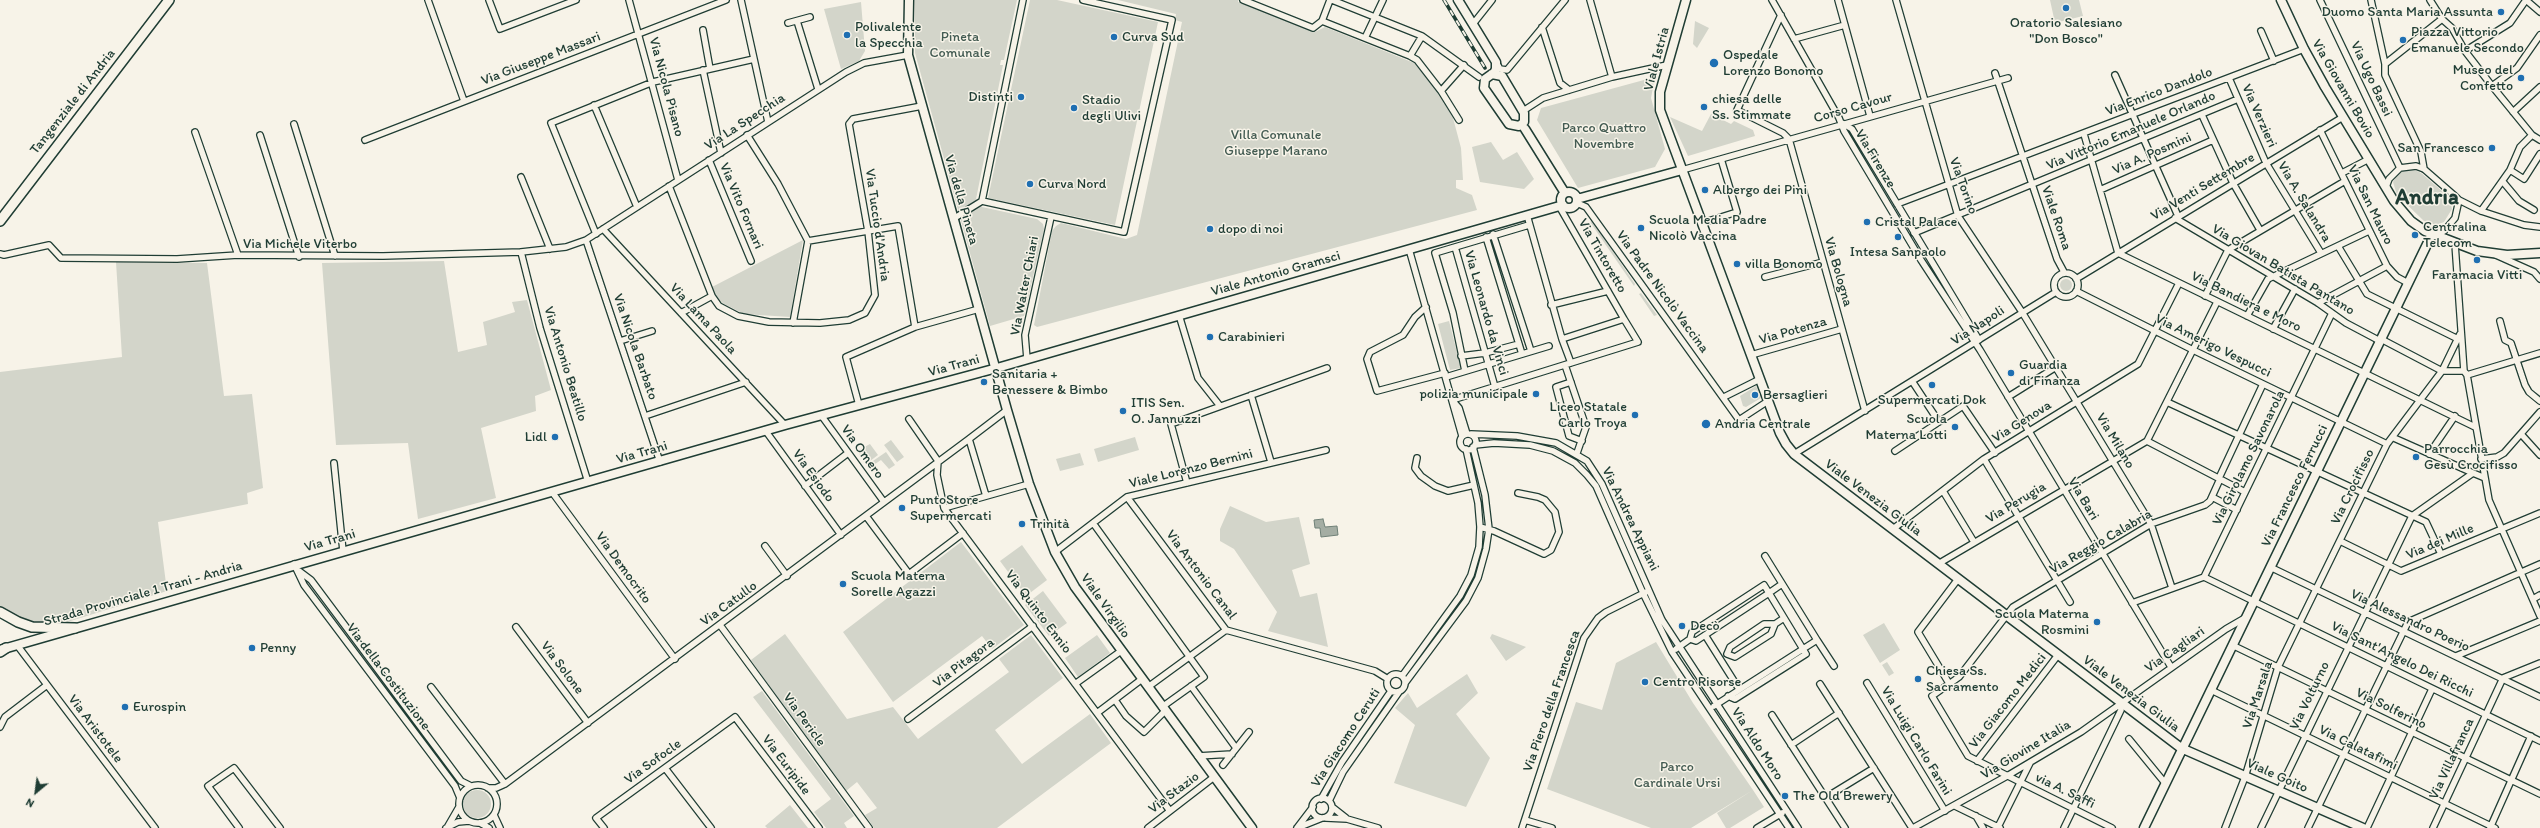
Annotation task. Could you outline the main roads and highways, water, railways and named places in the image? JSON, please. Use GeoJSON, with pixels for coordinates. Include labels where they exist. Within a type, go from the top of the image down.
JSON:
{"type":"FeatureCollection","features":[{"type":"Feature","properties":{"kind":"main road","name":"Tangenziale di Andria"},"geometry":{"type":"LineString","coordinates":[[0,221],[169,0]]}},
{"type":"Feature","properties":{"kind":"main road","name":"Via della Pineta"},"geometry":{"type":"LineString","coordinates":[[909,0],[908,55],[952,219],[997,368]]}},
{"type":"Feature","properties":{"kind":"main road"},"geometry":{"type":"LineString","coordinates":[[1458,0],[1496,62],[1496,69],[1494,73]]}},
{"type":"Feature","properties":{"kind":"main road","name":"Viale Istria"},"geometry":{"type":"LineString","coordinates":[[1682,170],[1660,110],[1660,92],[1686,0]]}},
{"type":"Feature","properties":{"kind":"main road","name":"Via Giovanni Bovio"},"geometry":{"type":"LineString","coordinates":[[2282,0],[2304,49],[2394,201],[2411,221],[2432,234]]}},
{"type":"Feature","properties":{"kind":"main road"},"geometry":{"type":"LineString","coordinates":[[1522,126],[1525,116],[1504,75],[1494,73],[1483,79],[1484,88],[1509,124],[1522,126],[1565,192],[1573,193],[1577,201]]}},
{"type":"Feature","properties":{"kind":"main road"},"geometry":{"type":"LineString","coordinates":[[1565,192],[1561,200],[1561,205],[1572,208],[1577,201],[1682,170]]}},
{"type":"Feature","properties":{"kind":"main road","name":"Viale Venezia Giulia"},"geometry":{"type":"LineString","coordinates":[[1682,170],[1780,433],[1794,454],[2181,748]]}},
{"type":"Feature","properties":{"kind":"main road","name":"Viale Antonio Gramsci"},"geometry":{"type":"LineString","coordinates":[[997,368],[1561,205]]}},
{"type":"Feature","properties":{"kind":"main road"},"geometry":{"type":"LineString","coordinates":[[2432,234],[2455,244],[2492,254],[2540,253]]}},
{"type":"Feature","properties":{"kind":"main road","name":"Via Francesco Ferrucci"},"geometry":{"type":"LineString","coordinates":[[2144,828],[2181,748],[2432,234]]}},
{"type":"Feature","properties":{"kind":"main road","name":"Via Trani"},"geometry":{"type":"LineString","coordinates":[[296,568],[343,551],[660,462],[765,430],[997,368]]}},
{"type":"Feature","properties":{"kind":"main road","name":"Viale Virgilio"},"geometry":{"type":"LineString","coordinates":[[997,368],[1007,410],[1029,484],[1055,552],[1075,587],[1252,828]]}},
{"type":"Feature","properties":{"kind":"main road","name":"Strada Provinciale 1 Trani - Andria"},"geometry":{"type":"LineString","coordinates":[[2,650],[74,628],[296,568]]}},
{"type":"Feature","properties":{"kind":"main road"},"geometry":{"type":"LineString","coordinates":[[0,612],[18,622],[32,627],[74,628]]}},
{"type":"Feature","properties":{"kind":"main road","name":"Viale Goito"},"geometry":{"type":"LineString","coordinates":[[2181,748],[2363,828]]}},
{"type":"Feature","properties":{"kind":"railway"},"geometry":{"type":"LineString","coordinates":[[1444,0],[1485,68]]}},
{"type":"Feature","properties":{"kind":"place","name":"Oratorio Salesiano \"Don Bosco\""},"geometry":{"type":"Point","coordinates":[2066,8]}},
{"type":"Feature","properties":{"kind":"place","name":"Duomo Santa Maria Assunta"},"geometry":{"type":"Point","coordinates":[2501,12]}},
{"type":"Feature","properties":{"kind":"place","name":"Polivalente la Specchia"},"geometry":{"type":"Point","coordinates":[847,35]}},
{"type":"Feature","properties":{"kind":"place","name":"Curva Sud"},"geometry":{"type":"Point","coordinates":[1114,37]}},
{"type":"Feature","properties":{"kind":"place","name":"Piazza Vittorio Emanuele Secondo"},"geometry":{"type":"Point","coordinates":[2403,40]}},
{"type":"Feature","properties":{"kind":"place","name":"Ospedale Lorenzo Bonomo"},"geometry":{"type":"Point","coordinates":[1714,63]}},
{"type":"Feature","properties":{"kind":"place","name":"Museo del Confetto"},"geometry":{"type":"Point","coordinates":[2521,78]}},
{"type":"Feature","properties":{"kind":"place","name":"Distinti"},"geometry":{"type":"Point","coordinates":[1021,97]}},
{"type":"Feature","properties":{"kind":"place","name":"chiesa delle Ss. Stimmate"},"geometry":{"type":"Point","coordinates":[1704,107]}},
{"type":"Feature","properties":{"kind":"place","name":"Stadio degli Ulivi"},"geometry":{"type":"Point","coordinates":[1074,108]}},
{"type":"Feature","properties":{"kind":"place","name":"San Francesco"},"geometry":{"type":"Point","coordinates":[2492,148]}},
{"type":"Feature","properties":{"kind":"place","name":"Curva Nord"},"geometry":{"type":"Point","coordinates":[1030,184]}},
{"type":"Feature","properties":{"kind":"place","name":"Albergo dei Pini"},"geometry":{"type":"Point","coordinates":[1705,190]}},
{"type":"Feature","properties":{"kind":"place","name":"Cristal Palace"},"geometry":{"type":"Point","coordinates":[1867,222]}},
{"type":"Feature","properties":{"kind":"place","name":"Scuola Media Padre Nicolò Vaccina"},"geometry":{"type":"Point","coordinates":[1641,228]}},
{"type":"Feature","properties":{"kind":"place","name":"dopo di noi"},"geometry":{"type":"Point","coordinates":[1210,229]}},
{"type":"Feature","properties":{"kind":"place","name":"Centralina Telecom"},"geometry":{"type":"Point","coordinates":[2415,235]}},
{"type":"Feature","properties":{"kind":"place","name":"Intesa Sanpaolo"},"geometry":{"type":"Point","coordinates":[1898,237]}},
{"type":"Feature","properties":{"kind":"place","name":"Faramacia Vitti"},"geometry":{"type":"Point","coordinates":[2477,260]}},
{"type":"Feature","properties":{"kind":"place","name":"villa Bonomo"},"geometry":{"type":"Point","coordinates":[1737,264]}},
{"type":"Feature","properties":{"kind":"place","name":"Carabinieri"},"geometry":{"type":"Point","coordinates":[1210,337]}},
{"type":"Feature","properties":{"kind":"place","name":"Guardia di Finanza"},"geometry":{"type":"Point","coordinates":[2011,373]}},
{"type":"Feature","properties":{"kind":"place","name":"Sanitaria + Benessere & Bimbo"},"geometry":{"type":"Point","coordinates":[984,382]}},
{"type":"Feature","properties":{"kind":"place","name":"Supermercati Dok"},"geometry":{"type":"Point","coordinates":[1932,385]}},
{"type":"Feature","properties":{"kind":"place","name":"polizia municipale"},"geometry":{"type":"Point","coordinates":[1536,394]}},
{"type":"Feature","properties":{"kind":"place","name":"Bersaglieri"},"geometry":{"type":"Point","coordinates":[1755,395]}},
{"type":"Feature","properties":{"kind":"place","name":"ITIS Sen. O. Jannuzzi"},"geometry":{"type":"Point","coordinates":[1123,411]}},
{"type":"Feature","properties":{"kind":"place","name":"Liceo Statale Carlo Troya"},"geometry":{"type":"Point","coordinates":[1635,415]}},
{"type":"Feature","properties":{"kind":"place","name":"Andria Centrale"},"geometry":{"type":"Point","coordinates":[1706,424]}},
{"type":"Feature","properties":{"kind":"place","name":"Scuola Materna Lotti"},"geometry":{"type":"Point","coordinates":[1955,427]}},
{"type":"Feature","properties":{"kind":"place","name":"Lidl"},"geometry":{"type":"Point","coordinates":[555,437]}},
{"type":"Feature","properties":{"kind":"place","name":"Parrocchia Gesù Crocifisso"},"geometry":{"type":"Point","coordinates":[2416,457]}},
{"type":"Feature","properties":{"kind":"place","name":"PuntoStore Supermercati"},"geometry":{"type":"Point","coordinates":[902,508]}},
{"type":"Feature","properties":{"kind":"place","name":"Trinità"},"geometry":{"type":"Point","coordinates":[1022,524]}},
{"type":"Feature","properties":{"kind":"place","name":"Scuola Materna Sorelle Agazzi"},"geometry":{"type":"Point","coordinates":[843,584]}},
{"type":"Feature","properties":{"kind":"place","name":"Scuola Materna Rosmini"},"geometry":{"type":"Point","coordinates":[2097,622]}},
{"type":"Feature","properties":{"kind":"place","name":"Decò"},"geometry":{"type":"Point","coordinates":[1682,626]}},
{"type":"Feature","properties":{"kind":"place","name":"Penny"},"geometry":{"type":"Point","coordinates":[252,648]}},
{"type":"Feature","properties":{"kind":"place","name":"Chiesa Ss. Sacramento"},"geometry":{"type":"Point","coordinates":[1918,679]}},
{"type":"Feature","properties":{"kind":"place","name":"Centro Risorse"},"geometry":{"type":"Point","coordinates":[1645,682]}},
{"type":"Feature","properties":{"kind":"place","name":"Eurospin"},"geometry":{"type":"Point","coordinates":[125,707]}},
{"type":"Feature","properties":{"kind":"place","name":"The Old Brewery"},"geometry":{"type":"Point","coordinates":[1785,796]}},
{"type":"Feature","properties":{"kind":"district","name":"Andria"},"geometry":{"type":"Point","coordinates":[2427,198]}},
{"type":"Feature","properties":{"kind":"park label","name":"Pineta Comunale"},"geometry":{"type":"Point","coordinates":[960,46]}},
{"type":"Feature","properties":{"kind":"park label","name":"Parco Quattro Novembre"},"geometry":{"type":"Point","coordinates":[1604,136]}},
{"type":"Feature","properties":{"kind":"park label","name":"Villa Comunale Giuseppe Marano"},"geometry":{"type":"Point","coordinates":[1276,144]}},
{"type":"Feature","properties":{"kind":"park label","name":"Parco Cardinale Ursi"},"geometry":{"type":"Point","coordinates":[1677,776]}}]}
